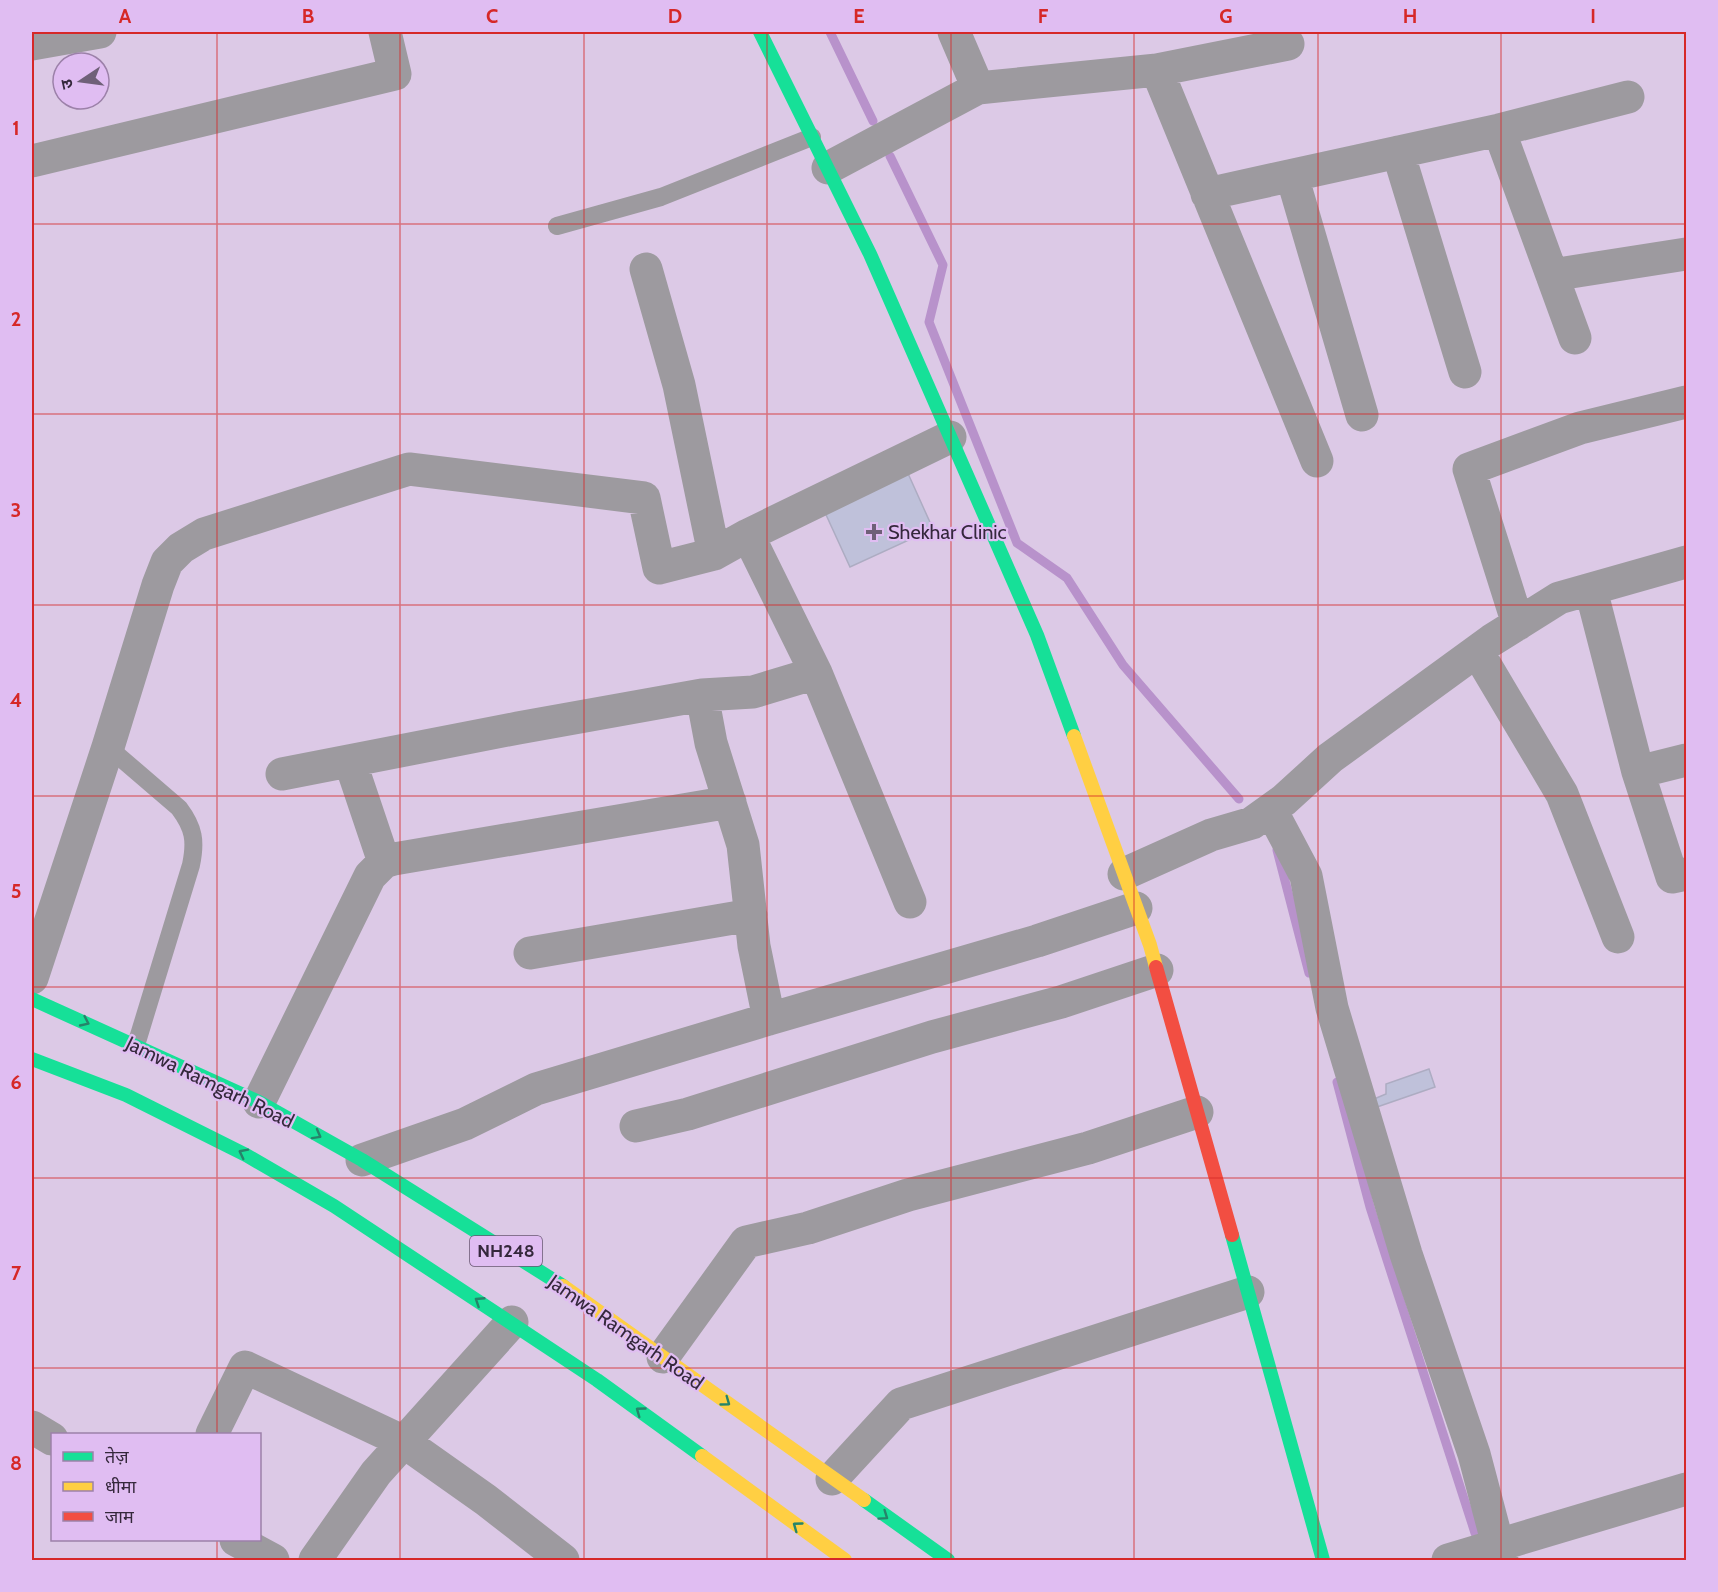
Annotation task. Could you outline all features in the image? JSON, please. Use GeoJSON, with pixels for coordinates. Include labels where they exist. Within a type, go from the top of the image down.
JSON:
{"type":"FeatureCollection","features":[{"type":"Feature","properties":{"kind":"main road"},"geometry":{"type":"LineString","coordinates":[[760,32],[870,254],[1037,635],[1157,970],[1323,1560]]}},
{"type":"Feature","properties":{"kind":"main road","name":"Jamwa Ramgarh Road"},"geometry":{"type":"LineString","coordinates":[[32,999],[259,1102],[362,1160],[571,1292],[948,1560]]}},
{"type":"Feature","properties":{"kind":"main road","name":"NH248"},"geometry":{"type":"LineString","coordinates":[[32,1059],[126,1095],[246,1155],[334,1206],[597,1380],[845,1560]]}},
{"type":"Feature","properties":{"kind":"street"},"geometry":{"type":"LineString","coordinates":[[32,44],[100,32]]}},
{"type":"Feature","properties":{"kind":"street"},"geometry":{"type":"LineString","coordinates":[[32,161],[395,74],[385,32]]}},
{"type":"Feature","properties":{"kind":"street"},"geometry":{"type":"LineString","coordinates":[[954,32],[978,88]]}},
{"type":"Feature","properties":{"kind":"street"},"geometry":{"type":"LineString","coordinates":[[828,168],[978,88],[1157,70],[1243,42],[1288,44]]}},
{"type":"Feature","properties":{"kind":"street"},"geometry":{"type":"LineString","coordinates":[[1157,70],[1317,461]]}},
{"type":"Feature","properties":{"kind":"street"},"geometry":{"type":"LineString","coordinates":[[1207,194],[1499,130],[1628,98]]}},
{"type":"Feature","properties":{"kind":"street"},"geometry":{"type":"LineString","coordinates":[[1499,130],[1575,339]]}},
{"type":"Feature","properties":{"kind":"street"},"geometry":{"type":"LineString","coordinates":[[1398,152],[1465,372]]}},
{"type":"Feature","properties":{"kind":"street"},"geometry":{"type":"LineString","coordinates":[[1292,176],[1362,415]]}},
{"type":"Feature","properties":{"kind":"street"},"geometry":{"type":"LineString","coordinates":[[1552,275],[1686,254]]}},
{"type":"Feature","properties":{"kind":"street"},"geometry":{"type":"LineString","coordinates":[[646,269],[679,384],[714,554]]}},
{"type":"Feature","properties":{"kind":"street"},"geometry":{"type":"LineString","coordinates":[[1518,624],[1469,469],[1580,428],[1686,402]]}},
{"type":"Feature","properties":{"kind":"street"},"geometry":{"type":"LineString","coordinates":[[32,978],[108,747],[158,585],[167,562],[181,548],[204,534],[409,469],[644,498],[658,568],[714,554],[748,535],[950,437]]}},
{"type":"Feature","properties":{"kind":"street"},"geometry":{"type":"LineString","coordinates":[[748,535],[816,673],[910,902]]}},
{"type":"Feature","properties":{"kind":"street"},"geometry":{"type":"LineString","coordinates":[[1124,874],[1211,835],[1252,823],[1284,800],[1330,758],[1477,651],[1559,598],[1686,562]]}},
{"type":"Feature","properties":{"kind":"street"},"geometry":{"type":"LineString","coordinates":[[1591,590],[1638,772],[1672,877],[1686,874]]}},
{"type":"Feature","properties":{"kind":"street"},"geometry":{"type":"LineString","coordinates":[[1477,651],[1562,794],[1618,937]]}},
{"type":"Feature","properties":{"kind":"street"},"geometry":{"type":"LineString","coordinates":[[282,774],[702,695],[753,692],[816,673]]}},
{"type":"Feature","properties":{"kind":"street"},"geometry":{"type":"LineString","coordinates":[[702,695],[711,743],[743,845],[754,946],[769,1019]]}},
{"type":"Feature","properties":{"kind":"street"},"geometry":{"type":"LineString","coordinates":[[1638,772],[1686,760]]}},
{"type":"Feature","properties":{"kind":"street"},"geometry":{"type":"LineString","coordinates":[[350,761],[384,862]]}},
{"type":"Feature","properties":{"kind":"street"},"geometry":{"type":"LineString","coordinates":[[259,1102],[370,876],[384,862],[394,858],[730,802]]}},
{"type":"Feature","properties":{"kind":"street"},"geometry":{"type":"LineString","coordinates":[[1271,810],[1306,876],[1332,1008],[1406,1254],[1473,1454],[1500,1553]]}},
{"type":"Feature","properties":{"kind":"street"},"geometry":{"type":"LineString","coordinates":[[362,1160],[465,1124],[536,1089],[1037,941],[1136,908]]}},
{"type":"Feature","properties":{"kind":"street"},"geometry":{"type":"LineString","coordinates":[[530,953],[751,915]]}},
{"type":"Feature","properties":{"kind":"street"},"geometry":{"type":"LineString","coordinates":[[636,1126],[688,1114],[932,1038],[1062,1002],[1157,970]]}},
{"type":"Feature","properties":{"kind":"street"},"geometry":{"type":"LineString","coordinates":[[663,1357],[746,1242],[808,1228],[908,1196],[1088,1148],[1197,1112]]}},
{"type":"Feature","properties":{"kind":"street"},"geometry":{"type":"LineString","coordinates":[[832,1479],[901,1404],[1248,1292]]}},
{"type":"Feature","properties":{"kind":"street"},"geometry":{"type":"LineString","coordinates":[[315,1560],[376,1473],[512,1322]]}},
{"type":"Feature","properties":{"kind":"street"},"geometry":{"type":"LineString","coordinates":[[213,1433],[245,1367],[404,1442],[486,1500],[563,1560]]}},
{"type":"Feature","properties":{"kind":"street"},"geometry":{"type":"LineString","coordinates":[[32,1428],[51,1438]]}},
{"type":"Feature","properties":{"kind":"street"},"geometry":{"type":"LineString","coordinates":[[1448,1560],[1500,1553],[1686,1489]]}},
{"type":"Feature","properties":{"kind":"street"},"geometry":{"type":"LineString","coordinates":[[240,1541],[273,1560]]}},
{"type":"Feature","properties":{"kind":"lane"},"geometry":{"type":"LineString","coordinates":[[557,225],[661,197],[812,137]]}},
{"type":"Feature","properties":{"kind":"lane"},"geometry":{"type":"LineString","coordinates":[[108,747],[179,808],[188,820],[194,837],[191,865],[136,1045]]}},
{"type":"Feature","properties":{"kind":"building"},"geometry":{"type":"Polygon","coordinates":[[[906,469],[933,529],[850,567],[822,506],[906,469]]]}},
{"type":"Feature","properties":{"kind":"building"},"geometry":{"type":"Polygon","coordinates":[[[1429,1069],[1435,1087],[1377,1107],[1374,1099],[1386,1094],[1386,1084],[1429,1069]]]}},
{"type":"Feature","properties":{"kind":"waterway"},"geometry":{"type":"LineString","coordinates":[[830,32],[873,121]]}},
{"type":"Feature","properties":{"kind":"waterway"},"geometry":{"type":"LineString","coordinates":[[890,156],[943,265],[929,322],[1017,543],[1067,578],[1123,665],[1239,799]]}},
{"type":"Feature","properties":{"kind":"waterway"},"geometry":{"type":"LineString","coordinates":[[1277,850],[1309,973]]}},
{"type":"Feature","properties":{"kind":"waterway"},"geometry":{"type":"LineString","coordinates":[[1337,1082],[1370,1207],[1475,1533]]}},
{"type":"Feature","properties":{"kind":"traffic: fast"},"geometry":{"type":"LineString","coordinates":[[760,32],[870,254],[1037,635],[1074,736]]}},
{"type":"Feature","properties":{"kind":"traffic: fast"},"geometry":{"type":"LineString","coordinates":[[32,999],[259,1102],[362,1160],[563,1286]]}},
{"type":"Feature","properties":{"kind":"traffic: fast"},"geometry":{"type":"LineString","coordinates":[[32,1059],[126,1095],[246,1155],[334,1206],[597,1380],[702,1456]]}},
{"type":"Feature","properties":{"kind":"traffic: fast"},"geometry":{"type":"LineString","coordinates":[[1232,1235],[1323,1560]]}},
{"type":"Feature","properties":{"kind":"traffic: fast"},"geometry":{"type":"LineString","coordinates":[[864,1500],[948,1560]]}},
{"type":"Feature","properties":{"kind":"traffic: slow"},"geometry":{"type":"LineString","coordinates":[[1074,736],[1156,967]]}},
{"type":"Feature","properties":{"kind":"traffic: slow"},"geometry":{"type":"LineString","coordinates":[[563,1286],[864,1500]]}},
{"type":"Feature","properties":{"kind":"traffic: slow"},"geometry":{"type":"LineString","coordinates":[[702,1456],[845,1560]]}},
{"type":"Feature","properties":{"kind":"traffic: jam"},"geometry":{"type":"LineString","coordinates":[[1156,967],[1232,1235]]}},
{"type":"Feature","properties":{"kind":"place","name":"Shekhar Clinic"},"geometry":{"type":"Point","coordinates":[874,532]}}]}
